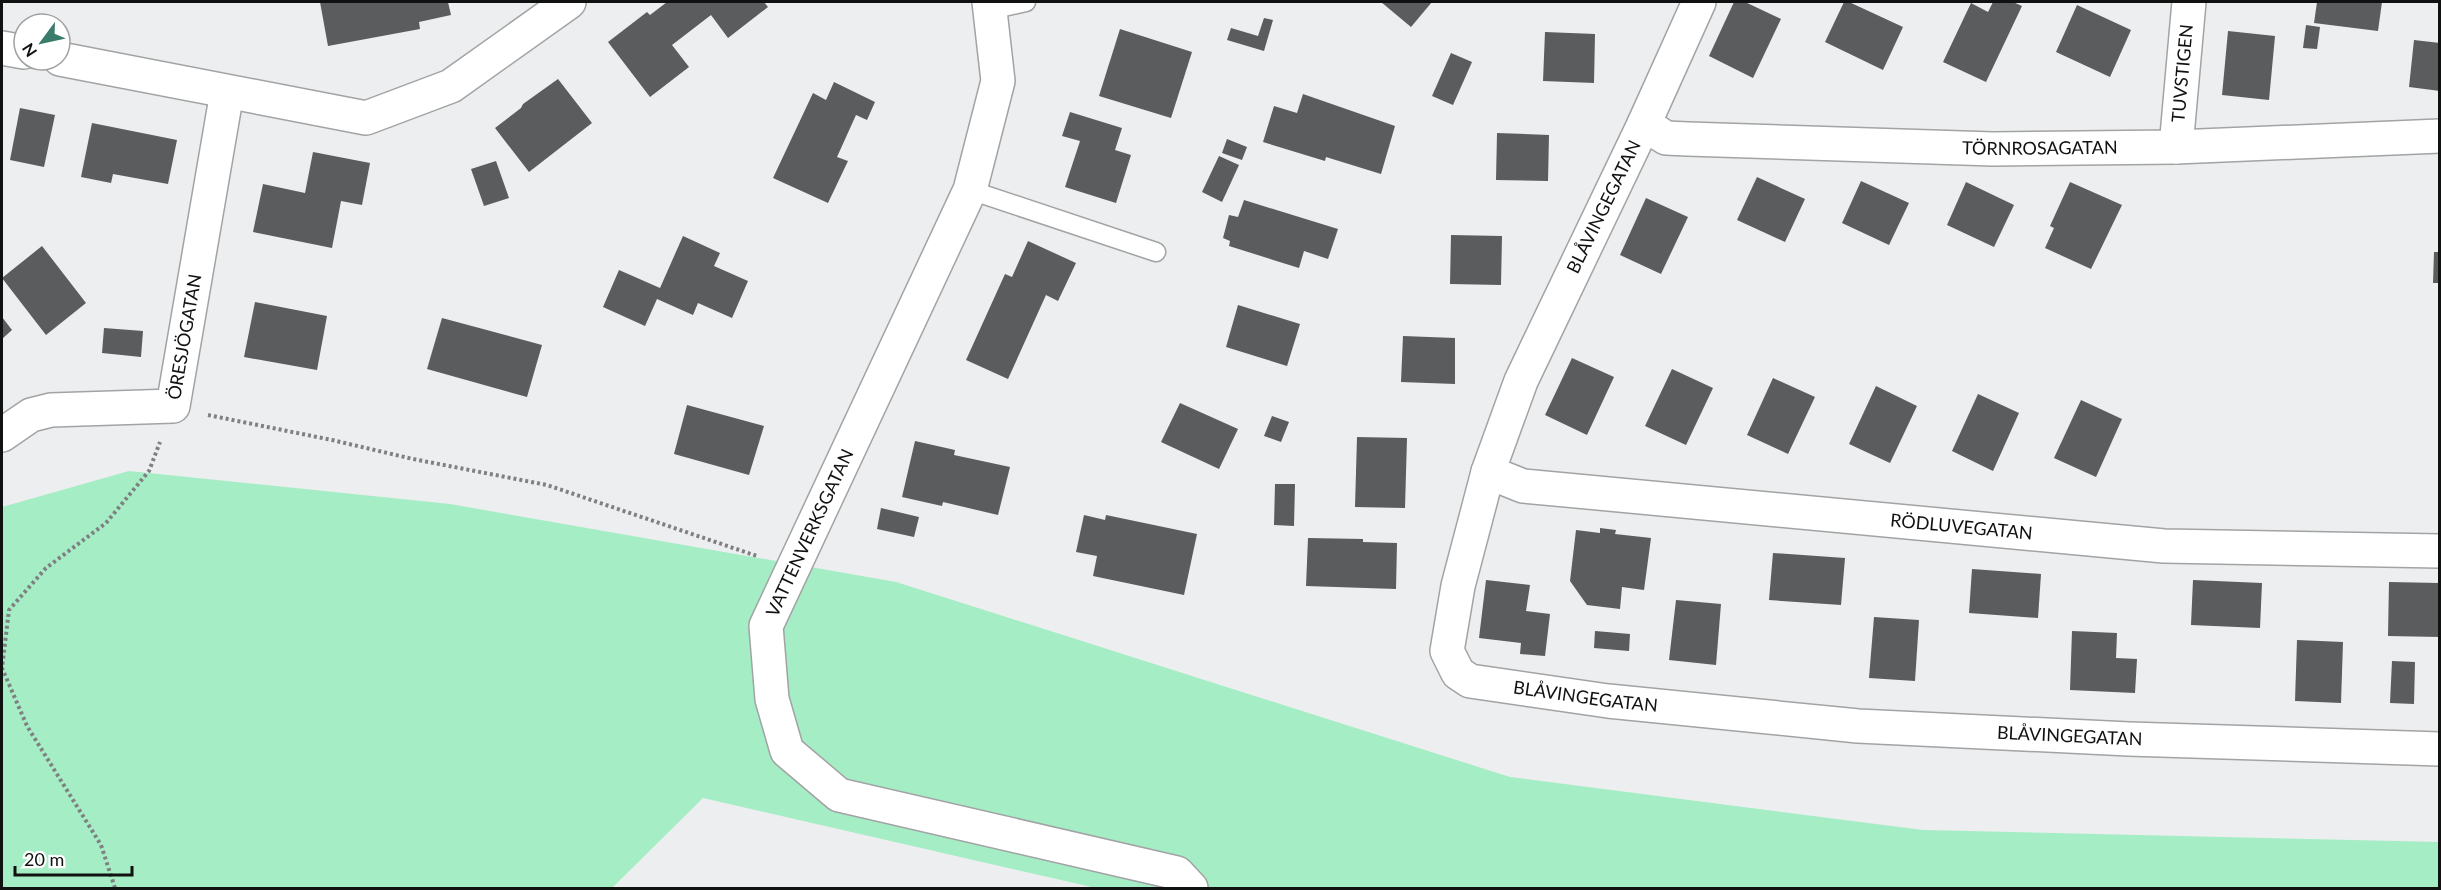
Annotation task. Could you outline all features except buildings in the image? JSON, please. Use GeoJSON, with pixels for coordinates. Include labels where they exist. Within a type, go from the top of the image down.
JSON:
{"type":"FeatureCollection","features":[{"type":"Feature","properties":{"kind":"street"},"geometry":{"type":"LineString","coordinates":[[72,61],[366,117],[451,86],[569,2]]}},
{"type":"Feature","properties":{"kind":"street","name":"BLÅVINGEGATAN"},"geometry":{"type":"LineString","coordinates":[[1699,2],[1644,124],[1521,381],[1488,472],[1458,586],[1447,651],[1458,673],[1470,681],[1608,701],[1858,726],[2129,739],[2439,749]]}},
{"type":"Feature","properties":{"kind":"street","name":"TUVSTIGEN"},"geometry":{"type":"LineString","coordinates":[[2176,147],[2189,2]]}},
{"type":"Feature","properties":{"kind":"street","name":"VATTENVERKSGATAN"},"geometry":{"type":"LineString","coordinates":[[989,6],[998,81],[970,190],[766,626],[772,699],[787,751],[839,795],[1177,873],[1191,888]]}},
{"type":"Feature","properties":{"kind":"street","name":"ÖRESJÖGATAN"},"geometry":{"type":"LineString","coordinates":[[2,435],[31,415],[51,410],[173,406],[228,92]]}},
{"type":"Feature","properties":{"kind":"street","name":"TÖRNROSAGATAN"},"geometry":{"type":"LineString","coordinates":[[1644,124],[1666,138],[1688,140],[1993,149],[2176,147],[2439,136]]}},
{"type":"Feature","properties":{"kind":"street","name":"RÖDLUVEGATAN"},"geometry":{"type":"LineString","coordinates":[[1488,472],[1523,486],[2164,546],[2439,551]]}},
{"type":"Feature","properties":{"kind":"lane"},"geometry":{"type":"LineString","coordinates":[[989,6],[1026,2]]}},
{"type":"Feature","properties":{"kind":"lane"},"geometry":{"type":"LineString","coordinates":[[970,190],[1156,252]]}},
{"type":"Feature","properties":{"kind":"path"},"geometry":{"type":"LineString","coordinates":[[2,678],[9,610],[46,568],[106,523],[149,471],[173,406],[413,459],[547,485],[697,538],[793,568]]}},
{"type":"Feature","properties":{"kind":"path"},"geometry":{"type":"LineString","coordinates":[[2,668],[27,726],[101,845],[115,888]]}},
{"type":"Feature","properties":{"kind":"green space"},"geometry":{"type":"Polygon","coordinates":[[[129,471],[450,504],[896,582],[1510,777],[1923,830],[2440,842],[2439,888],[1096,888],[703,798],[612,888],[2,888],[2,507],[129,471]]]}}]}
